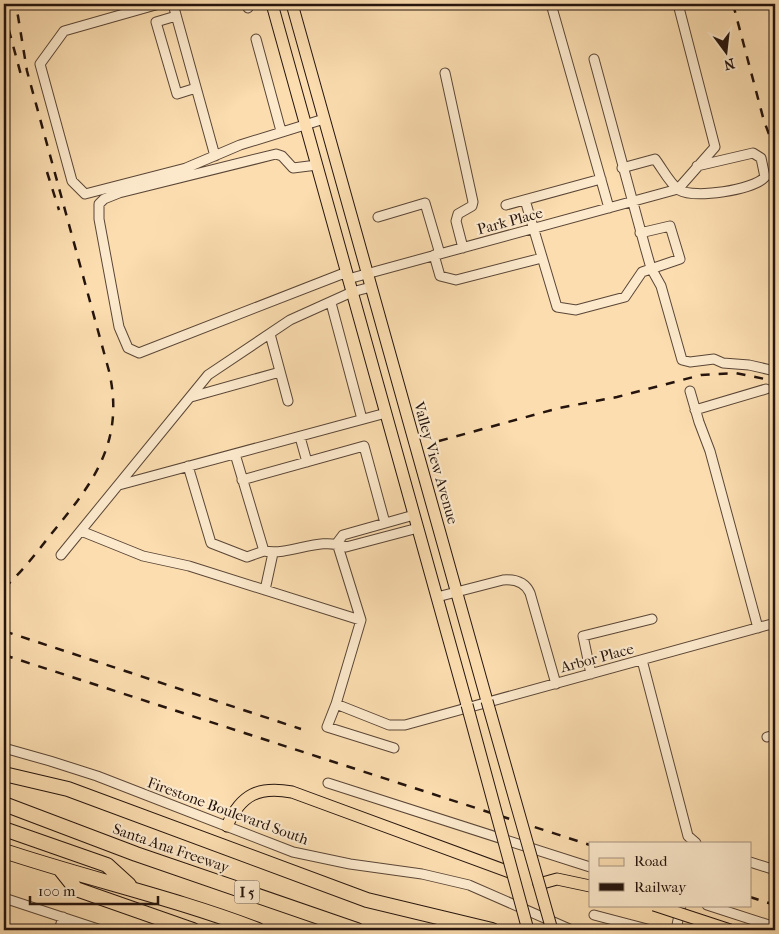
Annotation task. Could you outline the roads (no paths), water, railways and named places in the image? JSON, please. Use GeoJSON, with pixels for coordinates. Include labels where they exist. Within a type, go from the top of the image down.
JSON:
{"type":"FeatureCollection","features":[{"type":"Feature","properties":{"kind":"highway"},"geometry":{"type":"LineString","coordinates":[[4,774],[68,789],[367,900],[492,930]]}},
{"type":"Feature","properties":{"kind":"highway","name":"Santa Ana Freeway"},"geometry":{"type":"LineString","coordinates":[[4,804],[136,854],[358,930]]}},
{"type":"Feature","properties":{"kind":"highway"},"geometry":{"type":"LineString","coordinates":[[4,828],[107,865],[131,888]]}},
{"type":"Feature","properties":{"kind":"highway","name":"I 5"},"geometry":{"type":"LineString","coordinates":[[4,851],[60,869],[131,888],[258,930]]}},
{"type":"Feature","properties":{"kind":"highway"},"geometry":{"type":"LineString","coordinates":[[60,869],[76,889],[193,930]]}},
{"type":"Feature","properties":{"kind":"main road"},"geometry":{"type":"LineString","coordinates":[[272,4],[438,597],[528,930]]}},
{"type":"Feature","properties":{"kind":"main road","name":"Valley View Avenue"},"geometry":{"type":"LineString","coordinates":[[292,4],[552,930]]}},
{"type":"Feature","properties":{"kind":"main road"},"geometry":{"type":"LineString","coordinates":[[227,826],[243,800],[253,794],[266,790],[292,792],[362,820],[512,873]]}},
{"type":"Feature","properties":{"kind":"main road"},"geometry":{"type":"LineString","coordinates":[[539,884],[557,879],[589,886]]}},
{"type":"Feature","properties":{"kind":"main road"},"geometry":{"type":"LineString","coordinates":[[657,906],[730,930]]}},
{"type":"Feature","properties":{"kind":"street"},"geometry":{"type":"LineString","coordinates":[[159,4],[64,31],[40,64],[72,181],[85,194],[186,168],[281,131],[324,118]]}},
{"type":"Feature","properties":{"kind":"street"},"geometry":{"type":"LineString","coordinates":[[173,4],[215,156]]}},
{"type":"Feature","properties":{"kind":"street"},"geometry":{"type":"LineString","coordinates":[[551,4],[609,208]]}},
{"type":"Feature","properties":{"kind":"street"},"geometry":{"type":"LineString","coordinates":[[678,4],[715,147],[678,189]]}},
{"type":"Feature","properties":{"kind":"street"},"geometry":{"type":"LineString","coordinates":[[176,16],[156,22],[177,94],[196,88]]}},
{"type":"Feature","properties":{"kind":"street"},"geometry":{"type":"LineString","coordinates":[[256,39],[281,131]]}},
{"type":"Feature","properties":{"kind":"street"},"geometry":{"type":"LineString","coordinates":[[594,59],[640,233],[651,268],[661,286],[682,360],[690,362],[714,359],[723,363],[749,365],[775,371]]}},
{"type":"Feature","properties":{"kind":"street"},"geometry":{"type":"LineString","coordinates":[[445,73],[473,202],[472,206],[458,214],[456,221],[463,248]]}},
{"type":"Feature","properties":{"kind":"street"},"geometry":{"type":"LineString","coordinates":[[622,168],[655,159],[678,189],[695,195],[726,191],[760,182],[766,177],[760,158],[753,153],[697,166]]}},
{"type":"Feature","properties":{"kind":"street","name":"Park Place"},"geometry":{"type":"LineString","coordinates":[[317,165],[293,168],[282,156],[276,154],[119,193],[104,199],[99,204],[98,218],[120,327],[128,348],[138,354],[348,275],[367,274],[678,189]]}},
{"type":"Feature","properties":{"kind":"street"},"geometry":{"type":"LineString","coordinates":[[506,205],[600,179]]}},
{"type":"Feature","properties":{"kind":"street"},"geometry":{"type":"LineString","coordinates":[[525,200],[557,307],[576,310],[625,297],[642,272],[680,259],[670,226],[640,233]]}},
{"type":"Feature","properties":{"kind":"street"},"geometry":{"type":"LineString","coordinates":[[378,217],[425,203],[440,276],[456,280],[542,258]]}},
{"type":"Feature","properties":{"kind":"street"},"geometry":{"type":"LineString","coordinates":[[61,555],[208,375],[290,320],[352,292],[371,287]]}},
{"type":"Feature","properties":{"kind":"street"},"geometry":{"type":"LineString","coordinates":[[331,303],[362,419]]}},
{"type":"Feature","properties":{"kind":"street"},"geometry":{"type":"LineString","coordinates":[[270,334],[288,401]]}},
{"type":"Feature","properties":{"kind":"street"},"geometry":{"type":"LineString","coordinates":[[191,397],[280,372]]}},
{"type":"Feature","properties":{"kind":"street"},"geometry":{"type":"LineString","coordinates":[[695,410],[766,389]]}},
{"type":"Feature","properties":{"kind":"street"},"geometry":{"type":"LineString","coordinates":[[690,391],[710,452],[758,628]]}},
{"type":"Feature","properties":{"kind":"street"},"geometry":{"type":"LineString","coordinates":[[119,485],[386,413]]}},
{"type":"Feature","properties":{"kind":"street"},"geometry":{"type":"LineString","coordinates":[[300,437],[307,462]]}},
{"type":"Feature","properties":{"kind":"street"},"geometry":{"type":"LineString","coordinates":[[242,480],[364,446],[385,523]]}},
{"type":"Feature","properties":{"kind":"street"},"geometry":{"type":"LineString","coordinates":[[235,454],[242,480],[268,552],[265,590]]}},
{"type":"Feature","properties":{"kind":"street"},"geometry":{"type":"LineString","coordinates":[[188,466],[211,543],[247,557],[268,552],[278,554],[320,543],[337,543],[346,546],[418,528]]}},
{"type":"Feature","properties":{"kind":"street"},"geometry":{"type":"LineString","coordinates":[[337,543],[343,535],[414,515]]}},
{"type":"Feature","properties":{"kind":"street"},"geometry":{"type":"LineString","coordinates":[[81,531],[143,556],[189,566],[360,620]]}},
{"type":"Feature","properties":{"kind":"street"},"geometry":{"type":"LineString","coordinates":[[337,543],[360,620],[328,727],[394,748]]}},
{"type":"Feature","properties":{"kind":"street","name":"Arbor Place"},"geometry":{"type":"LineString","coordinates":[[438,597],[507,579],[518,581],[525,586],[530,593],[556,684],[775,623]]}},
{"type":"Feature","properties":{"kind":"street"},"geometry":{"type":"LineString","coordinates":[[591,674],[583,636],[652,619]]}},
{"type":"Feature","properties":{"kind":"street"},"geometry":{"type":"LineString","coordinates":[[642,660],[688,836],[695,842]]}},
{"type":"Feature","properties":{"kind":"street"},"geometry":{"type":"LineString","coordinates":[[336,704],[396,726],[556,684]]}},
{"type":"Feature","properties":{"kind":"street","name":"Firestone Boulevard South"},"geometry":{"type":"LineString","coordinates":[[4,748],[87,773],[293,852],[350,864],[422,874],[469,885],[572,930]]}},
{"type":"Feature","properties":{"kind":"street"},"geometry":{"type":"LineString","coordinates":[[328,783],[589,868]]}},
{"type":"Feature","properties":{"kind":"street"},"geometry":{"type":"LineString","coordinates":[[752,863],[775,870]]}},
{"type":"Feature","properties":{"kind":"street"},"geometry":{"type":"LineString","coordinates":[[4,898],[101,930]]}},
{"type":"Feature","properties":{"kind":"street"},"geometry":{"type":"LineString","coordinates":[[676,930],[681,906]]}},
{"type":"Feature","properties":{"kind":"street"},"geometry":{"type":"LineString","coordinates":[[710,906],[775,927]]}},
{"type":"Feature","properties":{"kind":"street"},"geometry":{"type":"LineString","coordinates":[[594,915],[651,930]]}},
{"type":"Feature","properties":{"kind":"street"},"geometry":{"type":"LineString","coordinates":[[59,930],[63,917]]}},
{"type":"Feature","properties":{"kind":"railway"},"geometry":{"type":"LineString","coordinates":[[4,588],[35,555],[93,478],[109,440],[113,419],[113,396],[109,371],[27,71],[16,4]]}},
{"type":"Feature","properties":{"kind":"railway"},"geometry":{"type":"LineString","coordinates":[[733,4],[764,121],[775,150]]}},
{"type":"Feature","properties":{"kind":"railway"},"geometry":{"type":"LineString","coordinates":[[4,12],[21,75]]}},
{"type":"Feature","properties":{"kind":"railway"},"geometry":{"type":"LineString","coordinates":[[47,172],[59,210]]}},
{"type":"Feature","properties":{"kind":"railway"},"geometry":{"type":"LineString","coordinates":[[439,441],[559,408],[617,397],[701,375],[735,373],[775,381]]}},
{"type":"Feature","properties":{"kind":"railway"},"geometry":{"type":"LineString","coordinates":[[4,631],[301,729]]}},
{"type":"Feature","properties":{"kind":"railway"},"geometry":{"type":"LineString","coordinates":[[4,655],[589,845]]}},
{"type":"Feature","properties":{"kind":"railway"},"geometry":{"type":"LineString","coordinates":[[752,898],[775,905]]}}]}
